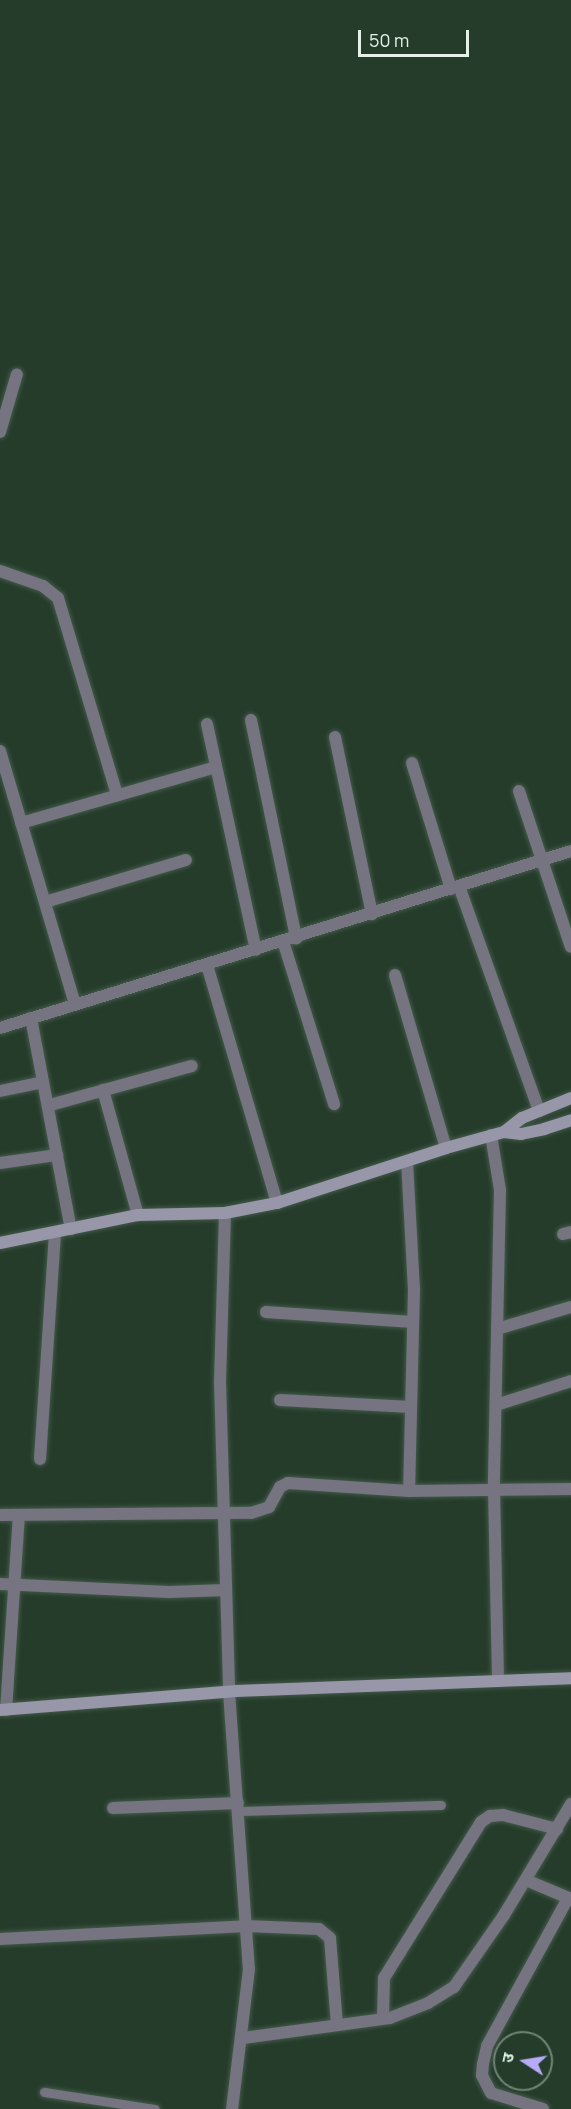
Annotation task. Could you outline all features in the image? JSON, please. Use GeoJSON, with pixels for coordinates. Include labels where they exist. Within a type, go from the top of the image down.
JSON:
{"type":"FeatureCollection","features":[{"type":"Feature","properties":{"kind":"street"},"geometry":{"type":"LineString","coordinates":[[0,432],[17,374]]}},
{"type":"Feature","properties":{"kind":"street"},"geometry":{"type":"LineString","coordinates":[[0,571],[43,586],[58,598],[117,795]]}},
{"type":"Feature","properties":{"kind":"street"},"geometry":{"type":"LineString","coordinates":[[251,720],[297,938]]}},
{"type":"Feature","properties":{"kind":"street"},"geometry":{"type":"LineString","coordinates":[[207,724],[256,950]]}},
{"type":"Feature","properties":{"kind":"street"},"geometry":{"type":"LineString","coordinates":[[335,737],[372,914]]}},
{"type":"Feature","properties":{"kind":"street"},"geometry":{"type":"LineString","coordinates":[[0,751],[75,1004]]}},
{"type":"Feature","properties":{"kind":"street"},"geometry":{"type":"LineString","coordinates":[[412,763],[455,888],[539,1111]]}},
{"type":"Feature","properties":{"kind":"street"},"geometry":{"type":"LineString","coordinates":[[21,822],[216,767]]}},
{"type":"Feature","properties":{"kind":"street"},"geometry":{"type":"LineString","coordinates":[[519,791],[571,947]]}},
{"type":"Feature","properties":{"kind":"street"},"geometry":{"type":"LineString","coordinates":[[0,1028],[297,938],[571,851]]}},
{"type":"Feature","properties":{"kind":"street"},"geometry":{"type":"LineString","coordinates":[[45,902],[186,860]]}},
{"type":"Feature","properties":{"kind":"street"},"geometry":{"type":"LineString","coordinates":[[283,942],[334,1104]]}},
{"type":"Feature","properties":{"kind":"street"},"geometry":{"type":"LineString","coordinates":[[207,965],[277,1203]]}},
{"type":"Feature","properties":{"kind":"street"},"geometry":{"type":"LineString","coordinates":[[395,975],[446,1148]]}},
{"type":"Feature","properties":{"kind":"street"},"geometry":{"type":"LineString","coordinates":[[31,1018],[43,1082],[50,1105],[71,1229]]}},
{"type":"Feature","properties":{"kind":"street"},"geometry":{"type":"LineString","coordinates":[[50,1105],[192,1066]]}},
{"type":"Feature","properties":{"kind":"street"},"geometry":{"type":"LineString","coordinates":[[0,1091],[43,1082]]}},
{"type":"Feature","properties":{"kind":"street"},"geometry":{"type":"LineString","coordinates":[[103,1090],[138,1215]]}},
{"type":"Feature","properties":{"kind":"street"},"geometry":{"type":"LineString","coordinates":[[0,1243],[138,1215],[225,1212],[277,1203],[446,1148],[504,1132],[539,1111],[571,1098]]}},
{"type":"Feature","properties":{"kind":"street"},"geometry":{"type":"LineString","coordinates":[[504,1132],[521,1134],[571,1120]]}},
{"type":"Feature","properties":{"kind":"street"},"geometry":{"type":"LineString","coordinates":[[491,1135],[500,1190],[494,1488],[498,1681]]}},
{"type":"Feature","properties":{"kind":"street"},"geometry":{"type":"LineString","coordinates":[[0,1163],[57,1155]]}},
{"type":"Feature","properties":{"kind":"street"},"geometry":{"type":"LineString","coordinates":[[407,1161],[413,1322],[409,1491]]}},
{"type":"Feature","properties":{"kind":"street"},"geometry":{"type":"LineString","coordinates":[[225,1212],[220,1382],[229,1692],[249,1969],[243,2038],[232,2109]]}},
{"type":"Feature","properties":{"kind":"street"},"geometry":{"type":"LineString","coordinates":[[40,1459],[55,1232]]}},
{"type":"Feature","properties":{"kind":"street"},"geometry":{"type":"LineString","coordinates":[[497,1329],[571,1307]]}},
{"type":"Feature","properties":{"kind":"street"},"geometry":{"type":"LineString","coordinates":[[266,1312],[413,1322]]}},
{"type":"Feature","properties":{"kind":"street"},"geometry":{"type":"LineString","coordinates":[[496,1405],[571,1381]]}},
{"type":"Feature","properties":{"kind":"street"},"geometry":{"type":"LineString","coordinates":[[280,1400],[411,1407]]}},
{"type":"Feature","properties":{"kind":"street"},"geometry":{"type":"LineString","coordinates":[[0,1515],[224,1513],[264,1510],[280,1487],[288,1483],[409,1491],[494,1488],[571,1489]]}},
{"type":"Feature","properties":{"kind":"street"},"geometry":{"type":"LineString","coordinates":[[19,1515],[3,1710],[229,1692],[571,1678]]}},
{"type":"Feature","properties":{"kind":"street"},"geometry":{"type":"LineString","coordinates":[[0,1584],[169,1592],[226,1590]]}},
{"type":"Feature","properties":{"kind":"street"},"geometry":{"type":"LineString","coordinates":[[243,2038],[383,2018],[428,2003],[454,1987],[526,1880],[570,1806]]}},
{"type":"Feature","properties":{"kind":"street"},"geometry":{"type":"LineString","coordinates":[[113,1808],[238,1807]]}},
{"type":"Feature","properties":{"kind":"street"},"geometry":{"type":"LineString","coordinates":[[383,2018],[381,1988],[384,1978],[481,1822],[490,1816],[503,1815],[557,1829]]}},
{"type":"Feature","properties":{"kind":"street"},"geometry":{"type":"LineString","coordinates":[[526,1880],[570,1898],[487,2046],[482,2075],[491,2093],[543,2109]]}},
{"type":"Feature","properties":{"kind":"street"},"geometry":{"type":"LineString","coordinates":[[0,1939],[246,1926],[312,1927],[325,1932],[333,1958],[336,2025]]}},
{"type":"Feature","properties":{"kind":"lane"},"geometry":{"type":"LineString","coordinates":[[238,1807],[441,1805]]}},
{"type":"Feature","properties":{"kind":"lane"},"geometry":{"type":"LineString","coordinates":[[44,2092],[155,2109]]}}]}
